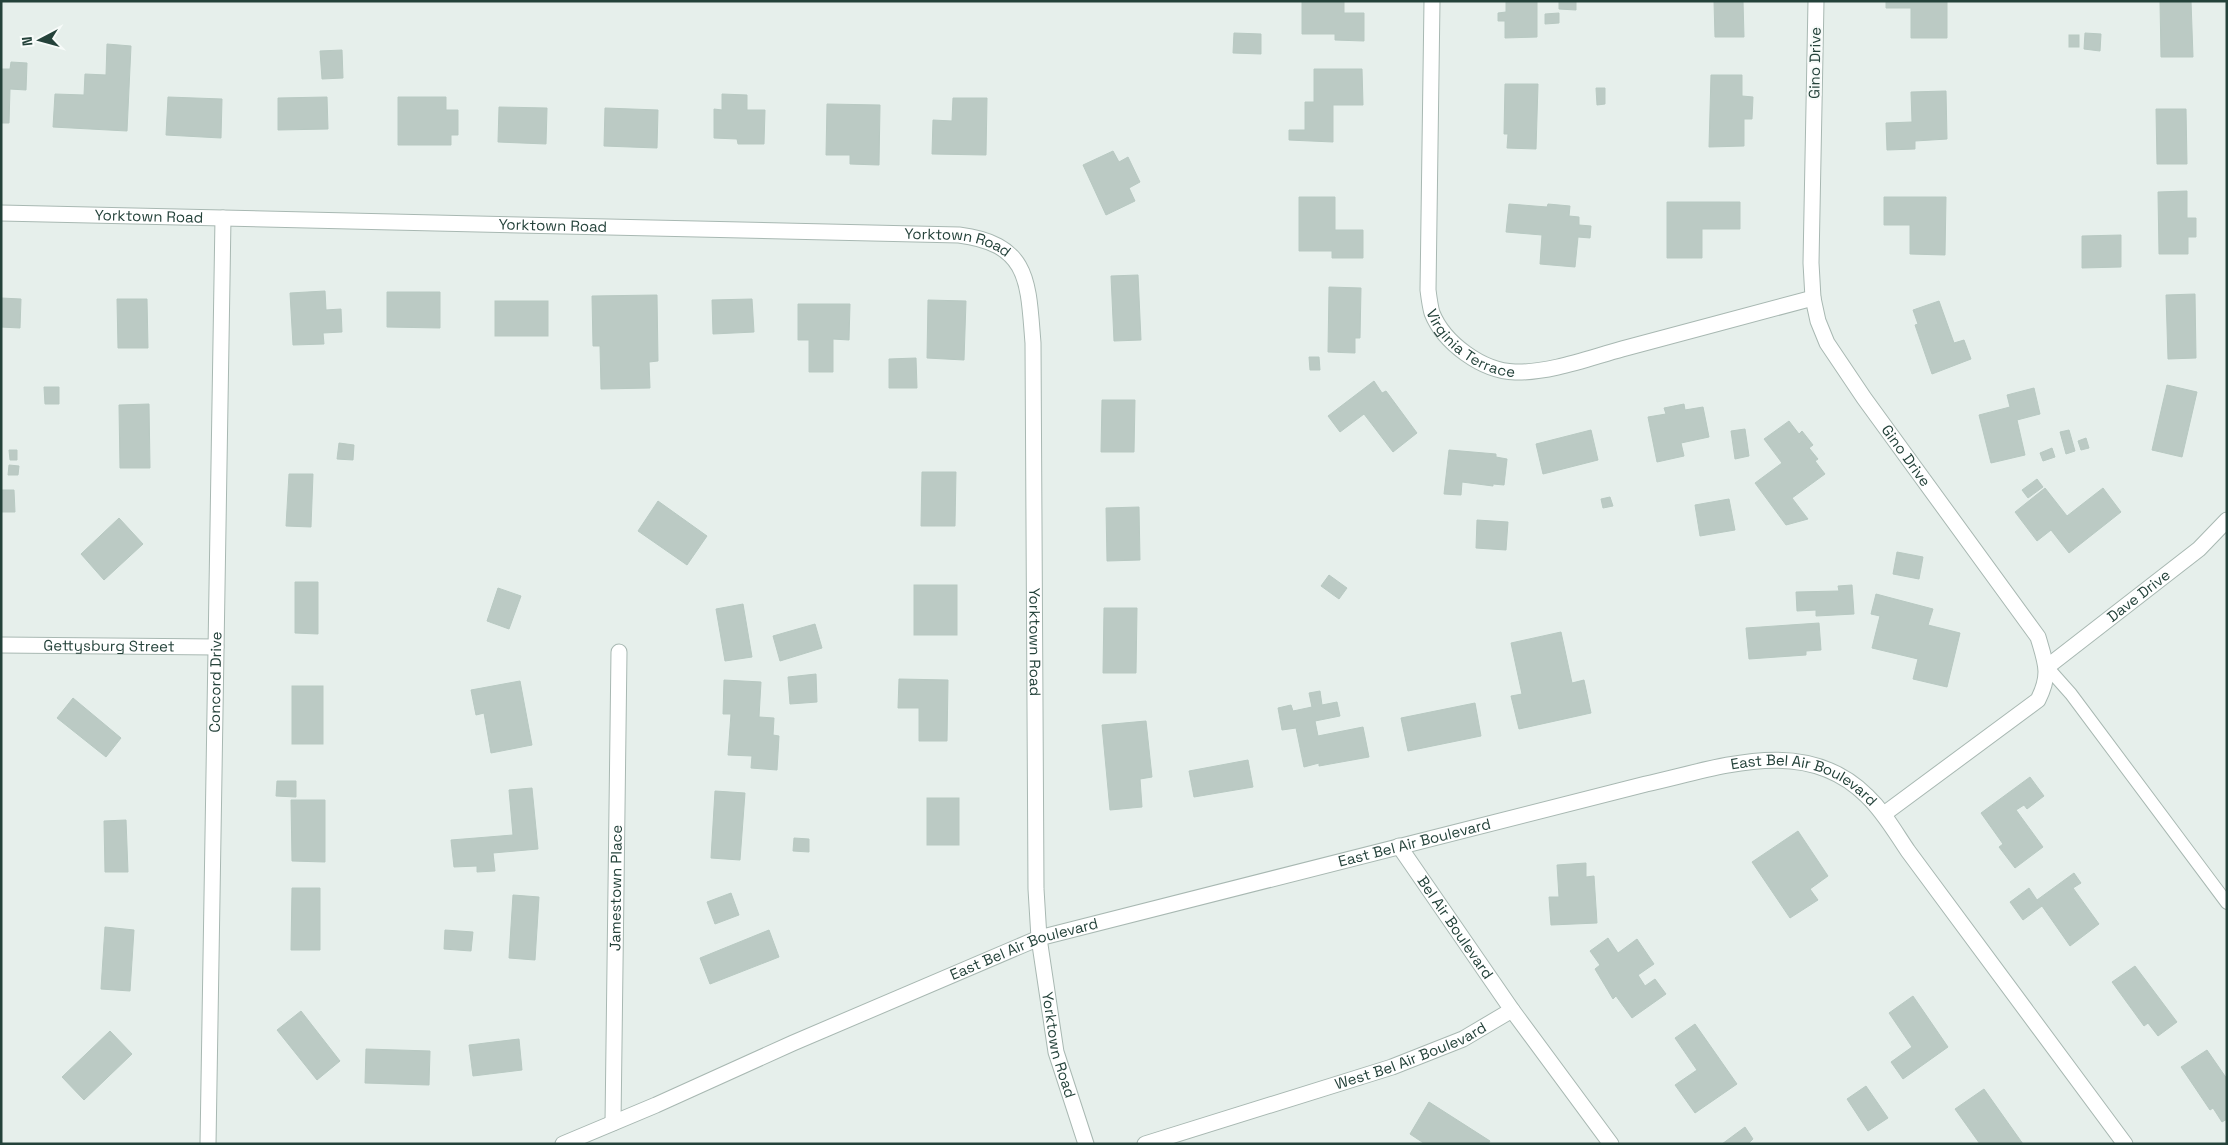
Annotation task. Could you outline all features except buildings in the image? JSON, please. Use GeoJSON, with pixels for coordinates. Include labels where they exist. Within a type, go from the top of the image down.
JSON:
{"type":"FeatureCollection","features":[{"type":"Feature","properties":{"kind":"street","name":"Virginia Terrace"},"geometry":{"type":"LineString","coordinates":[[1432,1],[1428,290],[1432,312],[1440,327],[1461,349],[1496,369],[1515,372],[1536,370],[1599,356],[1813,298]]}},
{"type":"Feature","properties":{"kind":"street","name":"Gino Drive"},"geometry":{"type":"LineString","coordinates":[[1816,1],[1811,263],[1813,298],[1818,321],[1827,343],[1864,398],[2038,637],[2047,667],[2045,686],[2038,700],[1884,814]]}},
{"type":"Feature","properties":{"kind":"street","name":"Yorktown Road"},"geometry":{"type":"LineString","coordinates":[[1,213],[959,235],[980,238],[999,245],[1013,258],[1025,275],[1030,297],[1033,343],[1036,889],[1039,938],[1056,1052],[1086,1144]]}},
{"type":"Feature","properties":{"kind":"street","name":"Concord Drive"},"geometry":{"type":"LineString","coordinates":[[208,1144],[223,218]]}},
{"type":"Feature","properties":{"kind":"street","name":"Dave Drive"},"geometry":{"type":"LineString","coordinates":[[2047,667],[2199,549],[2227,520]]}},
{"type":"Feature","properties":{"kind":"street","name":"Gettysburg Street"},"geometry":{"type":"LineString","coordinates":[[1,644],[216,647]]}},
{"type":"Feature","properties":{"kind":"street","name":"Jamestown Place"},"geometry":{"type":"LineString","coordinates":[[613,1123],[619,652]]}},
{"type":"Feature","properties":{"kind":"street","name":"East Bel Air Boulevard"},"geometry":{"type":"LineString","coordinates":[[563,1144],[1039,938],[1646,784],[1746,762],[1771,759],[1792,760],[1822,766],[1866,794],[1884,814],[1908,851],[2125,1144]]}},
{"type":"Feature","properties":{"kind":"street","name":"Bel Air Boulevard"},"geometry":{"type":"LineString","coordinates":[[1399,846],[1512,1010]]}},
{"type":"Feature","properties":{"kind":"street","name":"West Bel Air Boulevard"},"geometry":{"type":"LineString","coordinates":[[1145,1144],[1392,1067],[1463,1039],[1512,1010]]}},
{"type":"Feature","properties":{"kind":"street"},"geometry":{"type":"LineString","coordinates":[[1512,1010],[1611,1144]]}},
{"type":"Feature","properties":{"kind":"lane"},"geometry":{"type":"LineString","coordinates":[[2047,667],[2071,694],[2227,903]]}}]}
